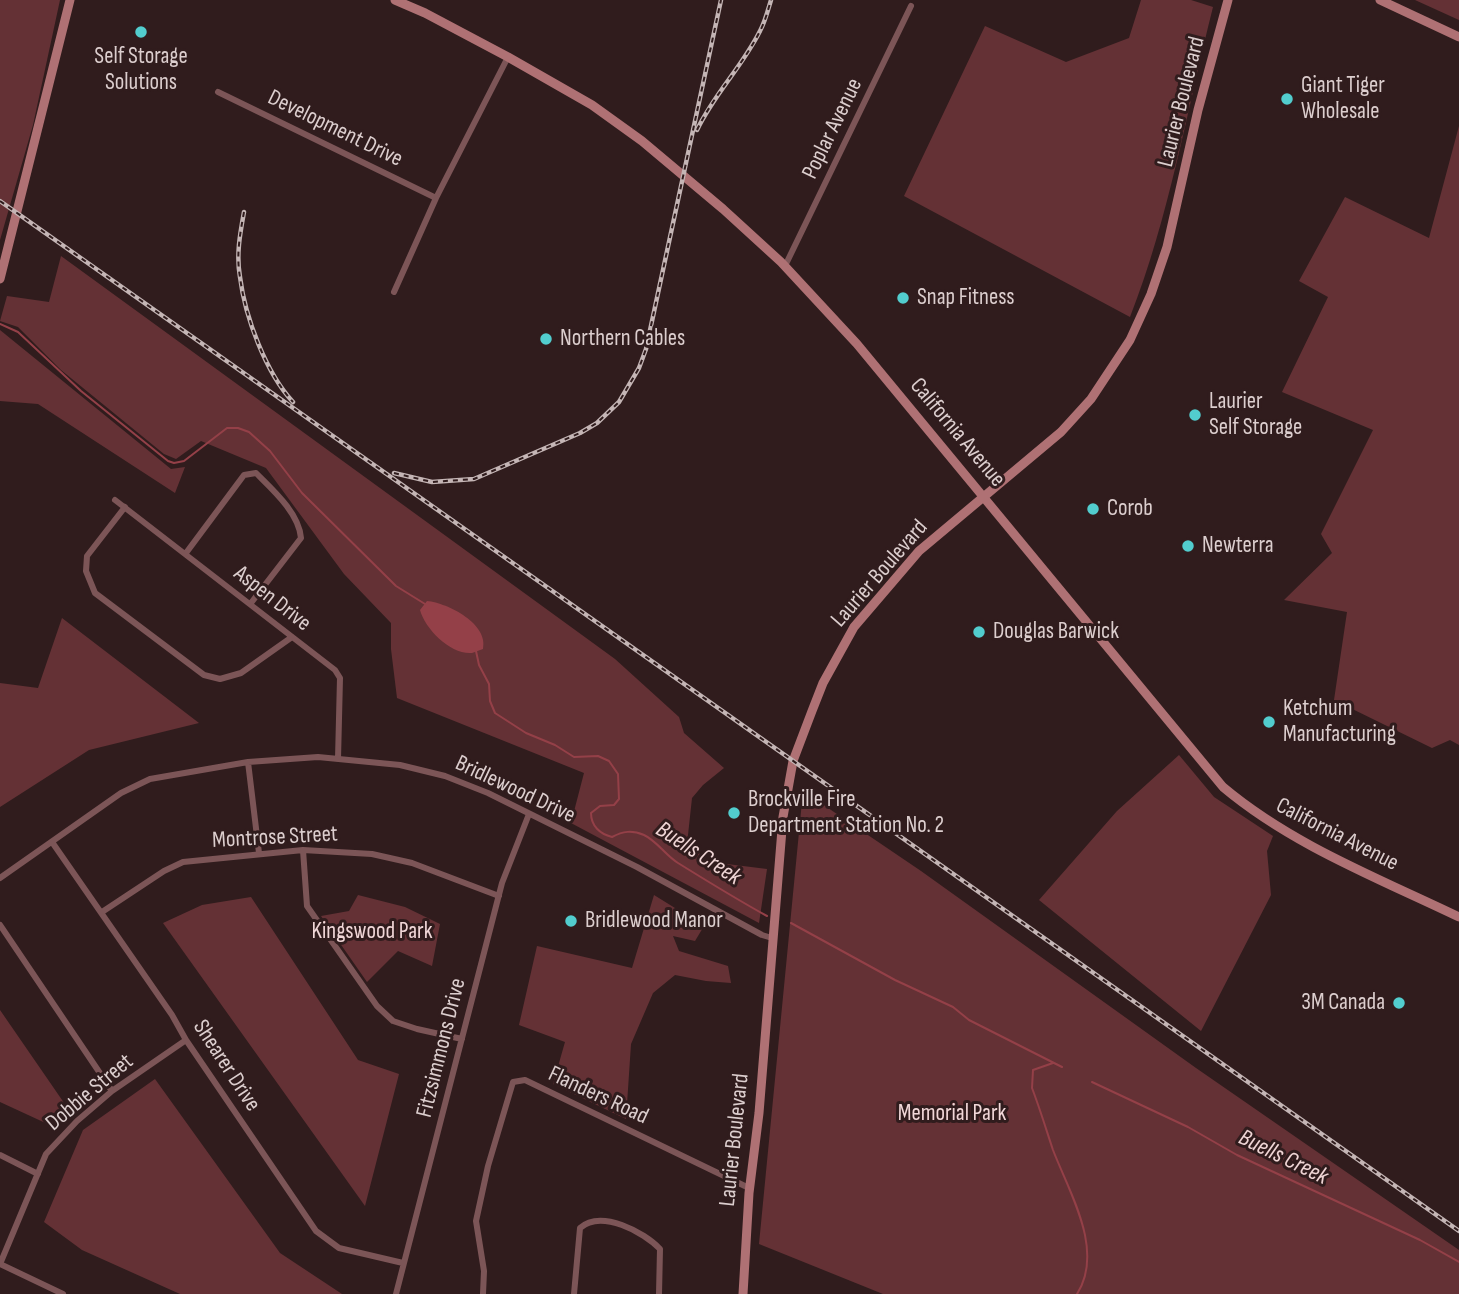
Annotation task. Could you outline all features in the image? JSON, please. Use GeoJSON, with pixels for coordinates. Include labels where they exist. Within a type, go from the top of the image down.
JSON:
{"type":"FeatureCollection","features":[{"type":"Feature","properties":{"kind":"street"},"geometry":{"type":"LineString","coordinates":[[0,279],[70,0]]}},
{"type":"Feature","properties":{"kind":"street","name":"California Avenue"},"geometry":{"type":"LineString","coordinates":[[395,0],[508,57],[592,105],[642,141],[723,209],[785,266],[857,344],[1223,787],[1251,811],[1290,836],[1459,917]]}},
{"type":"Feature","properties":{"kind":"street","name":"Laurier Boulevard"},"geometry":{"type":"LineString","coordinates":[[743,1294],[749,1188],[760,1113],[783,817],[793,761],[823,683],[854,627],[919,551],[1061,432],[1081,412],[1130,340],[1151,294],[1167,247],[1198,110],[1228,0]]}},
{"type":"Feature","properties":{"kind":"street"},"geometry":{"type":"LineString","coordinates":[[1380,0],[1459,37]]}},
{"type":"Feature","properties":{"kind":"street","name":"Poplar Avenue"},"geometry":{"type":"LineString","coordinates":[[785,266],[911,6]]}},
{"type":"Feature","properties":{"kind":"street"},"geometry":{"type":"LineString","coordinates":[[394,292],[436,198],[508,57]]}},
{"type":"Feature","properties":{"kind":"street","name":"Development Drive"},"geometry":{"type":"LineString","coordinates":[[218,92],[436,198]]}},
{"type":"Feature","properties":{"kind":"street"},"geometry":{"type":"LineString","coordinates":[[186,553],[244,475],[256,473],[300,524],[301,538],[251,603]]}},
{"type":"Feature","properties":{"kind":"street","name":"Aspen Drive"},"geometry":{"type":"LineString","coordinates":[[115,499],[332,666],[341,678],[338,759]]}},
{"type":"Feature","properties":{"kind":"street"},"geometry":{"type":"LineString","coordinates":[[125,507],[87,556],[86,571],[95,593],[204,675],[220,679],[241,673],[292,637]]}},
{"type":"Feature","properties":{"kind":"street","name":"Bridlewood Drive"},"geometry":{"type":"LineString","coordinates":[[0,878],[121,793],[150,779],[285,758],[338,759],[400,765],[445,776],[488,793],[772,938]]}},
{"type":"Feature","properties":{"kind":"street"},"geometry":{"type":"LineString","coordinates":[[248,762],[259,853]]}},
{"type":"Feature","properties":{"kind":"street","name":"Fitzsimmons Drive"},"geometry":{"type":"LineString","coordinates":[[396,1294],[499,896],[529,814]]}},
{"type":"Feature","properties":{"kind":"street","name":"Shearer Drive"},"geometry":{"type":"LineString","coordinates":[[52,842],[172,1015],[186,1040],[316,1231],[339,1248],[403,1263]]}},
{"type":"Feature","properties":{"kind":"street"},"geometry":{"type":"LineString","coordinates":[[303,850],[307,906],[377,1006],[393,1021],[461,1039]]}},
{"type":"Feature","properties":{"kind":"street","name":"Montrose Street"},"geometry":{"type":"LineString","coordinates":[[102,912],[164,871],[183,862],[303,850],[372,854],[412,863],[499,896]]}},
{"type":"Feature","properties":{"kind":"street"},"geometry":{"type":"LineString","coordinates":[[0,925],[112,1091]]}},
{"type":"Feature","properties":{"kind":"street","name":"Dobbie Street"},"geometry":{"type":"LineString","coordinates":[[0,1264],[46,1154],[77,1121],[112,1091],[186,1040]]}},
{"type":"Feature","properties":{"kind":"street","name":"Flanders Road"},"geometry":{"type":"LineString","coordinates":[[483,1294],[484,1271],[476,1222],[488,1166],[513,1082],[525,1080],[749,1188]]}},
{"type":"Feature","properties":{"kind":"street"},"geometry":{"type":"LineString","coordinates":[[0,1155],[38,1174]]}},
{"type":"Feature","properties":{"kind":"street"},"geometry":{"type":"LineString","coordinates":[[574,1294],[580,1228],[587,1222],[598,1219],[611,1221],[651,1240],[660,1249],[660,1294]]}},
{"type":"Feature","properties":{"kind":"street"},"geometry":{"type":"LineString","coordinates":[[0,1264],[63,1294]]}},
{"type":"Feature","properties":{"kind":"green space"},"geometry":{"type":"Polygon","coordinates":[[[0,0],[60,0],[33,125],[0,240],[0,0]]]}},
{"type":"Feature","properties":{"kind":"green space"},"geometry":{"type":"Polygon","coordinates":[[[1141,0],[1191,0],[1213,7],[1167,203],[1130,317],[904,196],[985,26],[1066,62],[1129,38],[1141,0]]]}},
{"type":"Feature","properties":{"kind":"green space"},"geometry":{"type":"Polygon","coordinates":[[[1415,0],[1459,0],[1459,20],[1415,0]]]}},
{"type":"Feature","properties":{"kind":"green space"},"geometry":{"type":"Polygon","coordinates":[[[1459,126],[1459,745],[1450,740],[1432,748],[1334,700],[1347,612],[1284,600],[1332,553],[1321,534],[1373,430],[1282,392],[1328,297],[1299,281],[1345,197],[1429,238],[1459,126]]]}},
{"type":"Feature","properties":{"kind":"green space"},"geometry":{"type":"Polygon","coordinates":[[[61,256],[615,659],[679,717],[684,733],[724,768],[692,798],[687,844],[711,862],[767,869],[759,923],[571,823],[584,773],[397,698],[391,623],[344,574],[266,468],[201,441],[176,459],[164,454],[61,370],[18,327],[0,321],[7,296],[49,302],[61,256]]]}},
{"type":"Feature","properties":{"kind":"green space"},"geometry":{"type":"Polygon","coordinates":[[[0,330],[171,469],[185,467],[175,493],[38,404],[0,401],[0,330]]]}},
{"type":"Feature","properties":{"kind":"green space"},"geometry":{"type":"Polygon","coordinates":[[[62,618],[199,723],[89,750],[0,807],[0,683],[38,688],[62,618]]]}},
{"type":"Feature","properties":{"kind":"green space"},"geometry":{"type":"Polygon","coordinates":[[[1179,755],[1214,797],[1273,836],[1267,851],[1271,895],[1201,1031],[1039,900],[1117,811],[1179,755]]]}},
{"type":"Feature","properties":{"kind":"green space","name":"Memorial Park"},"geometry":{"type":"Polygon","coordinates":[[[803,791],[921,871],[1196,1068],[1459,1250],[1459,1294],[883,1294],[759,1244],[803,791]]]}},
{"type":"Feature","properties":{"kind":"green space","name":"Kingswood Park"},"geometry":{"type":"Polygon","coordinates":[[[358,895],[405,907],[440,924],[432,966],[398,951],[367,982],[321,916],[349,911],[358,895]]]}},
{"type":"Feature","properties":{"kind":"green space"},"geometry":{"type":"Polygon","coordinates":[[[654,895],[704,926],[695,941],[673,936],[679,951],[728,966],[731,983],[675,975],[653,993],[631,1044],[626,1119],[553,1084],[565,1042],[519,1025],[537,946],[632,968],[654,895]]]}},
{"type":"Feature","properties":{"kind":"green space"},"geometry":{"type":"Polygon","coordinates":[[[251,897],[358,1060],[399,1074],[365,1206],[163,923],[202,905],[251,897]]]}},
{"type":"Feature","properties":{"kind":"green space"},"geometry":{"type":"Polygon","coordinates":[[[0,1010],[71,1113],[52,1126],[0,1102],[0,1010]]]}},
{"type":"Feature","properties":{"kind":"green space"},"geometry":{"type":"Polygon","coordinates":[[[155,1079],[280,1253],[342,1294],[180,1294],[82,1250],[44,1222],[83,1130],[155,1079]]]}},
{"type":"Feature","properties":{"kind":"shaded area"},"geometry":{"type":"Polygon","coordinates":[[[427,601],[456,610],[465,616],[480,631],[483,649],[464,653],[440,639],[427,625],[420,610],[427,601]]]}},
{"type":"Feature","properties":{"kind":"waterway"},"geometry":{"type":"LineString","coordinates":[[0,324],[18,332],[81,391],[168,461],[184,461],[227,428],[249,432],[270,451],[302,493],[396,586],[425,604]]}},
{"type":"Feature","properties":{"kind":"waterway","name":"Buells Creek"},"geometry":{"type":"LineString","coordinates":[[476,651],[479,665],[489,684],[490,701],[495,713],[526,733],[555,745],[574,757],[598,756],[609,761],[618,774],[619,799],[614,805],[600,806],[591,813],[597,829],[612,837],[628,832],[644,835],[678,863],[767,916]]}},
{"type":"Feature","properties":{"kind":"waterway","name":"Buells Creek"},"geometry":{"type":"LineString","coordinates":[[791,923],[895,980],[953,1007],[969,1020],[1062,1067]]}},
{"type":"Feature","properties":{"kind":"waterway"},"geometry":{"type":"LineString","coordinates":[[1053,1063],[1033,1070],[1032,1088],[1053,1150],[1082,1221],[1087,1259],[1085,1277],[1077,1294]]}},
{"type":"Feature","properties":{"kind":"waterway","name":"Buells Creek"},"geometry":{"type":"LineString","coordinates":[[1092,1082],[1188,1127],[1237,1155],[1420,1240],[1459,1262]]}},
{"type":"Feature","properties":{"kind":"railway"},"geometry":{"type":"LineString","coordinates":[[394,473],[432,482],[474,479],[580,433],[597,423],[619,402],[639,368],[646,349],[721,0]]}},
{"type":"Feature","properties":{"kind":"railway"},"geometry":{"type":"LineString","coordinates":[[697,130],[711,104],[753,44],[771,0]]}},
{"type":"Feature","properties":{"kind":"railway"},"geometry":{"type":"LineString","coordinates":[[0,201],[1459,1231]]}},
{"type":"Feature","properties":{"kind":"railway"},"geometry":{"type":"LineString","coordinates":[[244,212],[238,261],[247,309],[258,344],[274,376],[293,402]]}},
{"type":"Feature","properties":{"kind":"place","name":"Self Storage Solutions"},"geometry":{"type":"Point","coordinates":[141,32]}},
{"type":"Feature","properties":{"kind":"place","name":"Giant Tiger Wholesale"},"geometry":{"type":"Point","coordinates":[1287,99]}},
{"type":"Feature","properties":{"kind":"place","name":"Snap Fitness"},"geometry":{"type":"Point","coordinates":[903,298]}},
{"type":"Feature","properties":{"kind":"place","name":"Northern Cables"},"geometry":{"type":"Point","coordinates":[546,339]}},
{"type":"Feature","properties":{"kind":"place","name":"Laurier Self Storage"},"geometry":{"type":"Point","coordinates":[1195,415]}},
{"type":"Feature","properties":{"kind":"place","name":"Corob"},"geometry":{"type":"Point","coordinates":[1093,509]}},
{"type":"Feature","properties":{"kind":"place","name":"Newterra"},"geometry":{"type":"Point","coordinates":[1188,546]}},
{"type":"Feature","properties":{"kind":"place","name":"Douglas Barwick"},"geometry":{"type":"Point","coordinates":[979,632]}},
{"type":"Feature","properties":{"kind":"place","name":"Ketchum Manufacturing"},"geometry":{"type":"Point","coordinates":[1269,722]}},
{"type":"Feature","properties":{"kind":"place","name":"Brockville Fire Department Station No. 2"},"geometry":{"type":"Point","coordinates":[734,813]}},
{"type":"Feature","properties":{"kind":"place","name":"Bridlewood Manor"},"geometry":{"type":"Point","coordinates":[571,921]}},
{"type":"Feature","properties":{"kind":"place","name":"3M Canada"},"geometry":{"type":"Point","coordinates":[1399,1003]}}]}
